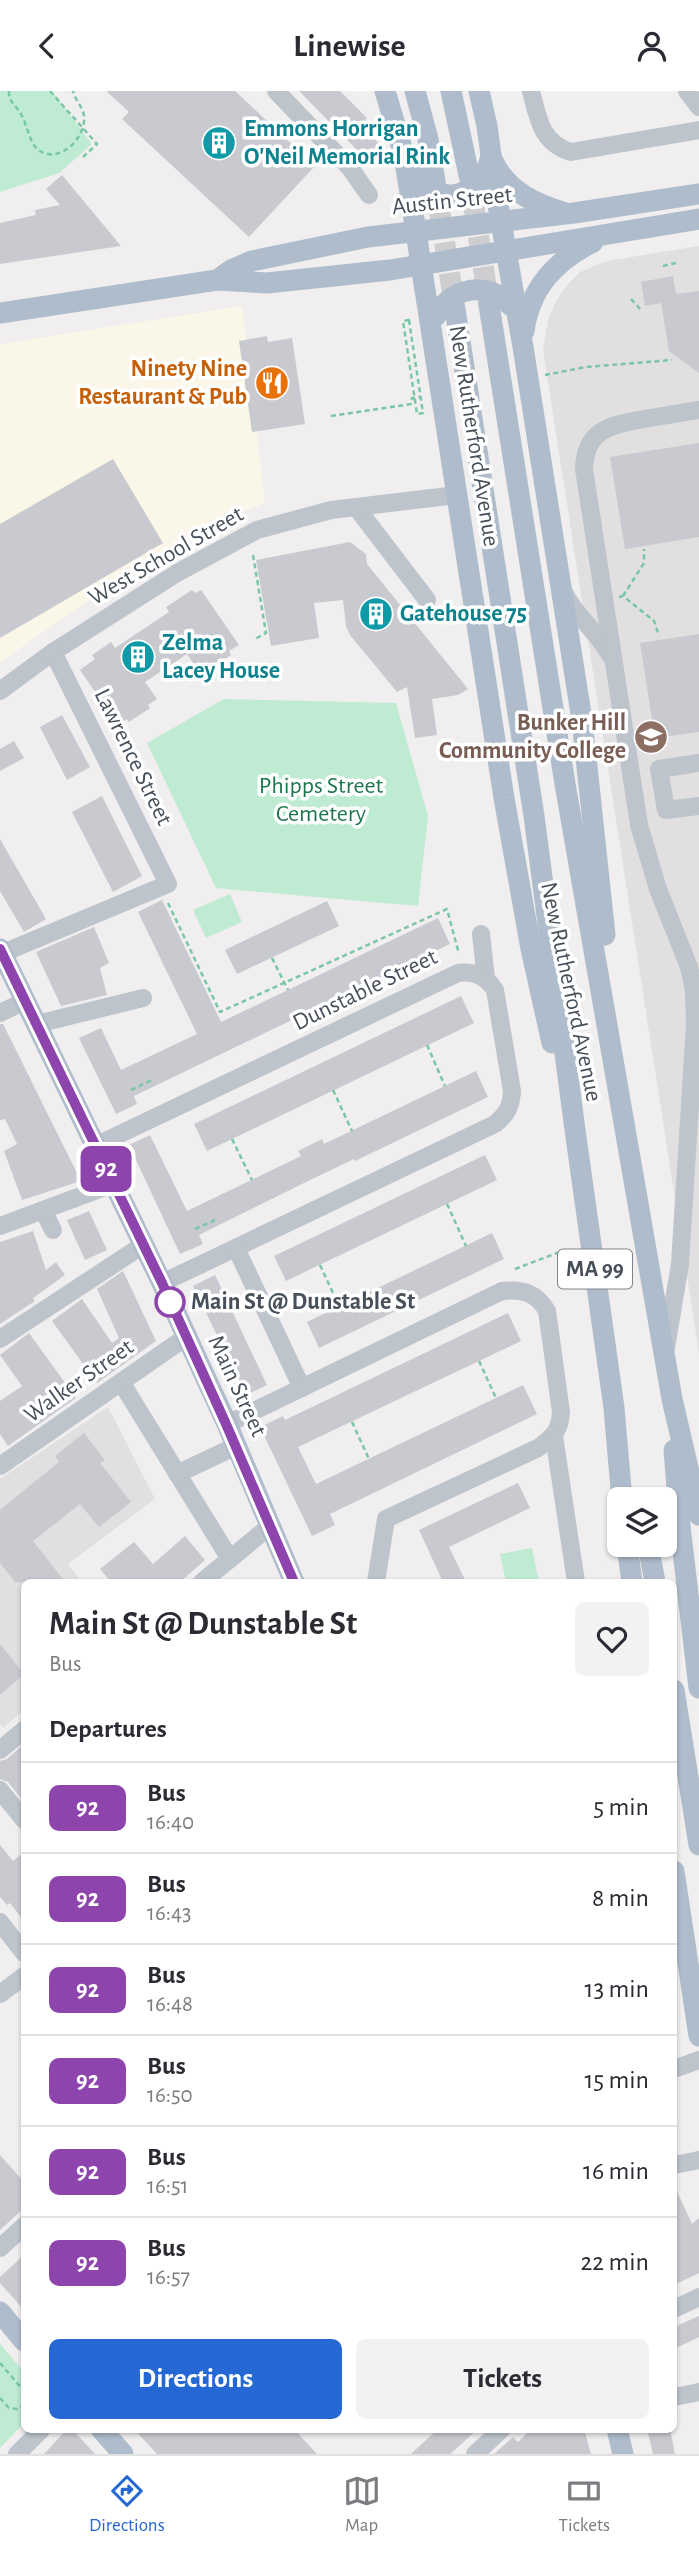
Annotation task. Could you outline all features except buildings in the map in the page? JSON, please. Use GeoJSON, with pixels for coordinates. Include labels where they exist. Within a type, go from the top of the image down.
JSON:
{"type":"FeatureCollection","features":[{"type":"Feature","properties":{"kind":"main road","name":"New Rutherford Avenue"},"geometry":{"type":"LineString","coordinates":[[386,91],[404,155],[504,797],[531,949],[575,1130]]}},
{"type":"Feature","properties":{"kind":"main road"},"geometry":{"type":"LineString","coordinates":[[415,91],[428,139],[435,181]]}},
{"type":"Feature","properties":{"kind":"main road"},"geometry":{"type":"LineString","coordinates":[[451,91],[469,176]]}},
{"type":"Feature","properties":{"kind":"main road","name":"New Rutherford Avenue"},"geometry":{"type":"LineString","coordinates":[[478,91],[523,347],[586,750],[622,1108]]}},
{"type":"Feature","properties":{"kind":"main road"},"geometry":{"type":"LineString","coordinates":[[404,155],[421,184],[435,192],[450,195],[461,193],[475,185],[485,172],[491,156]]}},
{"type":"Feature","properties":{"kind":"main road"},"geometry":{"type":"LineString","coordinates":[[491,156],[498,171],[521,194],[544,207],[574,213]]}},
{"type":"Feature","properties":{"kind":"main road","name":"Austin Street"},"geometry":{"type":"LineString","coordinates":[[217,280],[237,266],[260,259],[368,237],[574,213],[696,195]]}},
{"type":"Feature","properties":{"kind":"main road","name":"Austin Street"},"geometry":{"type":"LineString","coordinates":[[0,313],[217,280],[252,284],[283,282],[420,265],[699,219]]}},
{"type":"Feature","properties":{"kind":"main road"},"geometry":{"type":"LineString","coordinates":[[523,347],[529,308],[537,288],[546,276],[557,264],[576,251],[620,232]]}},
{"type":"Feature","properties":{"kind":"main road"},"geometry":{"type":"LineString","coordinates":[[432,333],[435,318],[443,304],[455,294],[470,290],[484,290],[499,295],[507,301],[517,316]]}},
{"type":"Feature","properties":{"kind":"main road","name":"New Rutherford Avenue"},"geometry":{"type":"LineString","coordinates":[[489,305],[546,671],[622,1108]]}},
{"type":"Feature","properties":{"kind":"main road","name":"New Rutherford Avenue"},"geometry":{"type":"LineString","coordinates":[[455,309],[531,790],[575,1130]]}},
{"type":"Feature","properties":{"kind":"main road","name":"Main Street"},"geometry":{"type":"LineString","coordinates":[[1,951],[162,1283],[293,1579]]}},
{"type":"Feature","properties":{"kind":"main road","name":"MA 99"},"geometry":{"type":"LineString","coordinates":[[622,1108],[666,1359],[678,1507],[699,1688]]}},
{"type":"Feature","properties":{"kind":"main road","name":"MA 99"},"geometry":{"type":"LineString","coordinates":[[575,1130],[614,1408],[635,1487]]}},
{"type":"Feature","properties":{"kind":"main road"},"geometry":{"type":"LineString","coordinates":[[671,1399],[699,1515]]}},
{"type":"Feature","properties":{"kind":"main road"},"geometry":{"type":"LineString","coordinates":[[614,1408],[621,1487]]}},
{"type":"Feature","properties":{"kind":"main road"},"geometry":{"type":"LineString","coordinates":[[629,1557],[632,1579]]}},
{"type":"Feature","properties":{"kind":"main road"},"geometry":{"type":"LineString","coordinates":[[650,1557],[654,1579]]}},
{"type":"Feature","properties":{"kind":"main road"},"geometry":{"type":"LineString","coordinates":[[677,1709],[699,1845]]}},
{"type":"Feature","properties":{"kind":"main road"},"geometry":{"type":"LineString","coordinates":[[677,1892],[699,2036]]}},
{"type":"Feature","properties":{"kind":"main road"},"geometry":{"type":"LineString","coordinates":[[0,2312],[21,2337]]}},
{"type":"Feature","properties":{"kind":"main road"},"geometry":{"type":"LineString","coordinates":[[105,2433],[123,2454]]}},
{"type":"Feature","properties":{"kind":"main road"},"geometry":{"type":"LineString","coordinates":[[618,2433],[623,2454]]}},
{"type":"Feature","properties":{"kind":"street"},"geometry":{"type":"LineString","coordinates":[[276,91],[350,168],[369,195]]}},
{"type":"Feature","properties":{"kind":"street"},"geometry":{"type":"LineString","coordinates":[[531,91],[545,135],[556,147],[571,152],[699,130]]}},
{"type":"Feature","properties":{"kind":"street"},"geometry":{"type":"LineString","coordinates":[[687,91],[699,107]]}},
{"type":"Feature","properties":{"kind":"street"},"geometry":{"type":"LineString","coordinates":[[699,410],[619,423],[605,428],[590,443],[584,456],[639,825],[658,889],[689,967],[699,985]]}},
{"type":"Feature","properties":{"kind":"street","name":"West School Street"},"geometry":{"type":"LineString","coordinates":[[0,691],[53,652],[177,573],[257,530],[331,510],[457,495]]}},
{"type":"Feature","properties":{"kind":"street"},"geometry":{"type":"LineString","coordinates":[[356,507],[426,600]]}},
{"type":"Feature","properties":{"kind":"street"},"geometry":{"type":"LineString","coordinates":[[559,581],[573,608],[604,644],[615,668]]}},
{"type":"Feature","properties":{"kind":"street","name":"Lawrence Street"},"geometry":{"type":"LineString","coordinates":[[53,652],[166,890]]}},
{"type":"Feature","properties":{"kind":"street"},"geometry":{"type":"LineString","coordinates":[[699,763],[659,769],[666,810],[699,806]]}},
{"type":"Feature","properties":{"kind":"street"},"geometry":{"type":"LineString","coordinates":[[634,795],[662,790]]}},
{"type":"Feature","properties":{"kind":"street"},"geometry":{"type":"LineString","coordinates":[[1,951],[166,890]]}},
{"type":"Feature","properties":{"kind":"street"},"geometry":{"type":"LineString","coordinates":[[162,1283],[495,1124],[506,1115],[511,1105],[512,1091],[495,991],[486,979],[481,934]]}},
{"type":"Feature","properties":{"kind":"street"},"geometry":{"type":"LineString","coordinates":[[666,1359],[679,1280],[685,1205],[695,1025],[694,990],[689,967]]}},
{"type":"Feature","properties":{"kind":"street","name":"Dunstable Street"},"geometry":{"type":"LineString","coordinates":[[95,1146],[458,973],[473,973],[486,979]]}},
{"type":"Feature","properties":{"kind":"street"},"geometry":{"type":"LineString","coordinates":[[37,1024],[143,998]]}},
{"type":"Feature","properties":{"kind":"street"},"geometry":{"type":"LineString","coordinates":[[0,1013],[25,1000]]}},
{"type":"Feature","properties":{"kind":"street"},"geometry":{"type":"LineString","coordinates":[[685,1205],[699,1165]]}},
{"type":"Feature","properties":{"kind":"street"},"geometry":{"type":"LineString","coordinates":[[0,1226],[113,1184]]}},
{"type":"Feature","properties":{"kind":"street"},"geometry":{"type":"LineString","coordinates":[[43,1210],[53,1230]]}},
{"type":"Feature","properties":{"kind":"street"},"geometry":{"type":"LineString","coordinates":[[0,1339],[81,1280],[143,1245]]}},
{"type":"Feature","properties":{"kind":"street"},"geometry":{"type":"LineString","coordinates":[[236,1248],[302,1388]]}},
{"type":"Feature","properties":{"kind":"street"},"geometry":{"type":"LineString","coordinates":[[226,1424],[502,1291],[521,1290],[540,1299],[547,1311],[561,1412],[560,1424],[554,1436],[538,1448],[386,1519],[376,1579]]}},
{"type":"Feature","properties":{"kind":"street","name":"Walker Street"},"geometry":{"type":"LineString","coordinates":[[0,1466],[186,1337]]}},
{"type":"Feature","properties":{"kind":"street"},"geometry":{"type":"LineString","coordinates":[[121,1382],[230,1559]]}},
{"type":"Feature","properties":{"kind":"street"},"geometry":{"type":"LineString","coordinates":[[554,1436],[576,1579]]}},
{"type":"Feature","properties":{"kind":"street"},"geometry":{"type":"LineString","coordinates":[[177,1474],[236,1446]]}},
{"type":"Feature","properties":{"kind":"street"},"geometry":{"type":"LineString","coordinates":[[206,1579],[270,1526]]}},
{"type":"Feature","properties":{"kind":"street"},"geometry":{"type":"LineString","coordinates":[[0,1750],[21,1732]]}},
{"type":"Feature","properties":{"kind":"street"},"geometry":{"type":"LineString","coordinates":[[0,1790],[21,1816]]}},
{"type":"Feature","properties":{"kind":"street"},"geometry":{"type":"LineString","coordinates":[[0,1922],[21,1949]]}},
{"type":"Feature","properties":{"kind":"street"},"geometry":{"type":"LineString","coordinates":[[0,1994],[21,1978]]}},
{"type":"Feature","properties":{"kind":"street"},"geometry":{"type":"LineString","coordinates":[[677,2068],[699,2060]]}},
{"type":"Feature","properties":{"kind":"street"},"geometry":{"type":"LineString","coordinates":[[677,2161],[699,2160]]}},
{"type":"Feature","properties":{"kind":"street"},"geometry":{"type":"LineString","coordinates":[[0,2248],[21,2229]]}},
{"type":"Feature","properties":{"kind":"street"},"geometry":{"type":"LineString","coordinates":[[677,2308],[699,2297]]}},
{"type":"Feature","properties":{"kind":"street"},"geometry":{"type":"LineString","coordinates":[[677,2396],[699,2392]]}},
{"type":"Feature","properties":{"kind":"street"},"geometry":{"type":"LineString","coordinates":[[17,2454],[38,2433]]}},
{"type":"Feature","properties":{"kind":"street"},"geometry":{"type":"LineString","coordinates":[[475,2454],[498,2433]]}},
{"type":"Feature","properties":{"kind":"path"},"geometry":{"type":"LineString","coordinates":[[9,91],[12,103],[20,112],[36,148],[47,155],[57,156],[65,152],[83,127],[85,117],[74,91]]}},
{"type":"Feature","properties":{"kind":"path"},"geometry":{"type":"LineString","coordinates":[[50,91],[97,144],[83,157]]}},
{"type":"Feature","properties":{"kind":"path"},"geometry":{"type":"LineString","coordinates":[[663,266],[676,264]]}},
{"type":"Feature","properties":{"kind":"path"},"geometry":{"type":"LineString","coordinates":[[631,299],[642,311]]}},
{"type":"Feature","properties":{"kind":"path"},"geometry":{"type":"LineString","coordinates":[[409,320],[420,397],[423,413],[417,414],[402,321],[409,320]]}},
{"type":"Feature","properties":{"kind":"path"},"geometry":{"type":"LineString","coordinates":[[586,367],[672,359]]}},
{"type":"Feature","properties":{"kind":"path"},"geometry":{"type":"LineString","coordinates":[[331,416],[411,404],[412,398],[420,397]]}},
{"type":"Feature","properties":{"kind":"path"},"geometry":{"type":"LineString","coordinates":[[623,596],[644,563],[645,549]]}},
{"type":"Feature","properties":{"kind":"path"},"geometry":{"type":"LineString","coordinates":[[253,555],[266,633],[255,639]]}},
{"type":"Feature","properties":{"kind":"path"},"geometry":{"type":"LineString","coordinates":[[615,597],[623,596],[654,621],[659,636]]}},
{"type":"Feature","properties":{"kind":"path"},"geometry":{"type":"LineString","coordinates":[[166,890],[220,1012],[447,909],[459,954]]}},
{"type":"Feature","properties":{"kind":"path"},"geometry":{"type":"LineString","coordinates":[[272,958],[288,990]]}},
{"type":"Feature","properties":{"kind":"path"},"geometry":{"type":"LineString","coordinates":[[427,1045],[445,1086]]}},
{"type":"Feature","properties":{"kind":"path"},"geometry":{"type":"LineString","coordinates":[[131,1090],[152,1080]]}},
{"type":"Feature","properties":{"kind":"path"},"geometry":{"type":"LineString","coordinates":[[333,1090],[352,1131]]}},
{"type":"Feature","properties":{"kind":"path"},"geometry":{"type":"LineString","coordinates":[[232,1139],[252,1179]]}},
{"type":"Feature","properties":{"kind":"path"},"geometry":{"type":"LineString","coordinates":[[447,1204],[466,1246]]}},
{"type":"Feature","properties":{"kind":"path"},"geometry":{"type":"LineString","coordinates":[[195,1229],[215,1220]]}},
{"type":"Feature","properties":{"kind":"path"},"geometry":{"type":"LineString","coordinates":[[514,1269],[562,1251]]}},
{"type":"Feature","properties":{"kind":"path"},"geometry":{"type":"LineString","coordinates":[[320,1265],[340,1306]]}},
{"type":"Feature","properties":{"kind":"path"},"geometry":{"type":"LineString","coordinates":[[479,1361],[495,1398]]}},
{"type":"Feature","properties":{"kind":"path"},"geometry":{"type":"LineString","coordinates":[[352,1422],[369,1459]]}},
{"type":"Feature","properties":{"kind":"path"},"geometry":{"type":"LineString","coordinates":[[0,2363],[21,2388]]}},
{"type":"Feature","properties":{"kind":"path"},"geometry":{"type":"LineString","coordinates":[[0,2398],[9,2408],[21,2408]]}},
{"type":"Feature","properties":{"kind":"shaded area","name":"Bunker Hill Community College"},"geometry":{"type":"Polygon","coordinates":[[[699,246],[699,1353],[543,350],[548,320],[556,301],[580,272],[607,261],[699,246]]]}},
{"type":"Feature","properties":{"kind":"shaded area"},"geometry":{"type":"Polygon","coordinates":[[[242,306],[265,503],[153,556],[0,662],[0,344],[242,306]]]}},
{"type":"Feature","properties":{"kind":"shaded area"},"geometry":{"type":"Polygon","coordinates":[[[108,1407],[155,1499],[68,1564],[80,1579],[21,1579],[21,1713],[3,1728],[0,1724],[0,1479],[108,1407]]]}},
{"type":"Feature","properties":{"kind":"green space"},"geometry":{"type":"Polygon","coordinates":[[[0,91],[52,91],[92,144],[59,173],[0,192],[0,91]]]}},
{"type":"Feature","properties":{"kind":"green space","name":"Phipps Street Cemetery"},"geometry":{"type":"Polygon","coordinates":[[[224,699],[396,703],[428,816],[418,906],[216,888],[147,743],[224,699]]]}},
{"type":"Feature","properties":{"kind":"green space"},"geometry":{"type":"Polygon","coordinates":[[[230,894],[242,922],[206,938],[193,910],[230,894]]]}},
{"type":"Feature","properties":{"kind":"green space"},"geometry":{"type":"Polygon","coordinates":[[[532,1548],[538,1579],[505,1579],[500,1554],[532,1548]]]}},
{"type":"Feature","properties":{"kind":"green space"},"geometry":{"type":"Polygon","coordinates":[[[0,2344],[21,2368],[21,2426],[0,2448],[0,2344]]]}},
{"type":"Feature","properties":{"kind":"tunnel"},"geometry":{"type":"LineString","coordinates":[[469,175],[489,305]]}},
{"type":"Feature","properties":{"kind":"tunnel"},"geometry":{"type":"LineString","coordinates":[[435,181],[455,309]]}},
{"type":"Feature","properties":{"kind":"bus line","name":"92"},"geometry":{"type":"LineString","coordinates":[[0,949],[162,1283],[293,1579]]}},
{"type":"Feature","properties":{"kind":"place","name":"Emmons Horrigan O'Neil Memorial Rink"},"geometry":{"type":"Point","coordinates":[219,143]}},
{"type":"Feature","properties":{"kind":"place","name":"Ninety Nine Restaurant & Pub"},"geometry":{"type":"Point","coordinates":[272,383]}},
{"type":"Feature","properties":{"kind":"place","name":"Gatehouse 75"},"geometry":{"type":"Point","coordinates":[376,614]}},
{"type":"Feature","properties":{"kind":"place","name":"Zelma Lacey House"},"geometry":{"type":"Point","coordinates":[138,657]}},
{"type":"Feature","properties":{"kind":"place","name":"Bunker Hill Community College"},"geometry":{"type":"Point","coordinates":[651,737]}},
{"type":"Feature","properties":{"kind":"place","name":"Main St @ Dunstable St"},"geometry":{"type":"Point","coordinates":[170,1302]}}]}
